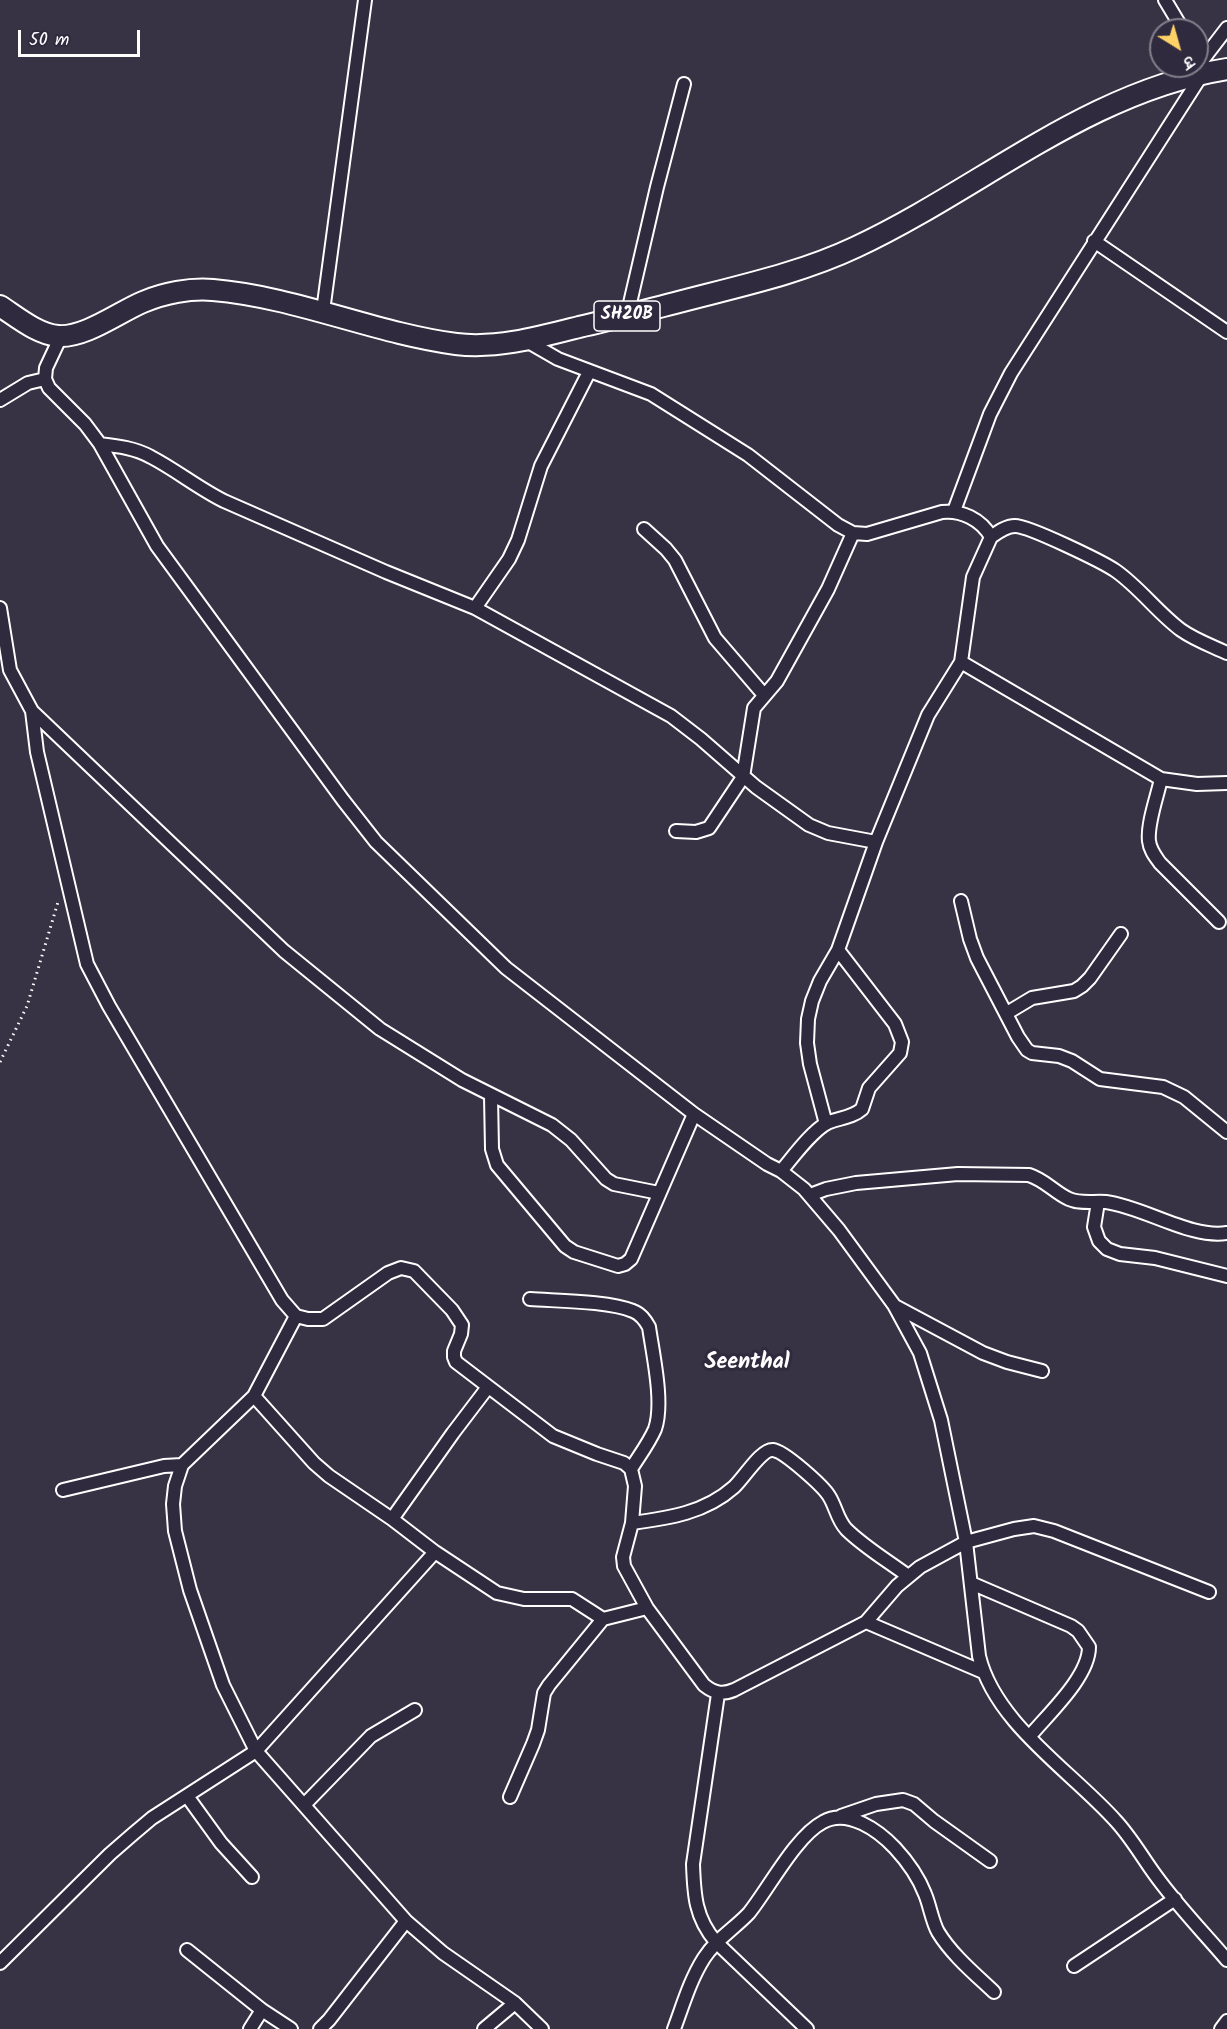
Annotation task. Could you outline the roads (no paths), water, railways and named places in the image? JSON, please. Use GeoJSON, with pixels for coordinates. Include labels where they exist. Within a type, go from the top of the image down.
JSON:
{"type":"FeatureCollection","features":[{"type":"Feature","properties":{"kind":"main road","name":"SH20B"},"geometry":{"type":"LineString","coordinates":[[1209,65],[1227,69]]}},
{"type":"Feature","properties":{"kind":"main road","name":"SH20B"},"geometry":{"type":"LineString","coordinates":[[61,336],[80,332],[111,319],[142,302],[169,293],[211,290],[280,301],[403,333],[454,343],[480,344],[525,340],[627,316],[784,273],[829,258],[856,247],[914,216],[1054,132],[1173,78]]}},
{"type":"Feature","properties":{"kind":"main road"},"geometry":{"type":"LineString","coordinates":[[0,306],[32,326],[61,336]]}},
{"type":"Feature","properties":{"kind":"street"},"geometry":{"type":"LineString","coordinates":[[322,311],[364,0]]}},
{"type":"Feature","properties":{"kind":"street"},"geometry":{"type":"LineString","coordinates":[[1165,0],[1176,18]]}},
{"type":"Feature","properties":{"kind":"street"},"geometry":{"type":"LineString","coordinates":[[1209,52],[1227,28]]}},
{"type":"Feature","properties":{"kind":"street"},"geometry":{"type":"LineString","coordinates":[[954,511],[990,414],[1011,373],[1192,78]]}},
{"type":"Feature","properties":{"kind":"street"},"geometry":{"type":"LineString","coordinates":[[627,316],[684,84]]}},
{"type":"Feature","properties":{"kind":"street"},"geometry":{"type":"LineString","coordinates":[[1094,241],[1227,332]]}},
{"type":"Feature","properties":{"kind":"street"},"geometry":{"type":"LineString","coordinates":[[61,336],[46,368],[45,379],[50,388],[85,424],[100,444],[157,546],[376,842],[506,968],[694,1114],[767,1164],[781,1171],[810,1195],[894,1305],[920,1353],[941,1420],[966,1542],[979,1656],[983,1672],[1001,1702],[1030,1736],[1114,1819],[1175,1899],[1227,1960]]}},
{"type":"Feature","properties":{"kind":"street"},"geometry":{"type":"LineString","coordinates":[[525,340],[558,359],[651,394],[747,455],[838,525],[853,533],[867,534],[942,512],[954,511],[965,514],[982,526],[991,537]]}},
{"type":"Feature","properties":{"kind":"street"},"geometry":{"type":"LineString","coordinates":[[475,608],[509,559],[518,540],[541,466],[589,372]]}},
{"type":"Feature","properties":{"kind":"street"},"geometry":{"type":"LineString","coordinates":[[0,399],[28,383],[45,379]]}},
{"type":"Feature","properties":{"kind":"street"},"geometry":{"type":"LineString","coordinates":[[100,444],[118,446],[150,456],[224,501],[475,608],[671,716],[701,739],[743,777],[818,830],[876,842]]}},
{"type":"Feature","properties":{"kind":"street"},"geometry":{"type":"LineString","coordinates":[[826,1124],[810,1064],[807,1043],[808,1019],[812,1001],[820,981],[838,950],[876,842],[928,715],[961,662],[973,577],[991,537],[1015,525],[1029,528],[1101,563],[1127,580],[1181,630],[1227,653]]}},
{"type":"Feature","properties":{"kind":"street"},"geometry":{"type":"LineString","coordinates":[[644,529],[675,560],[715,638],[764,695]]}},
{"type":"Feature","properties":{"kind":"street"},"geometry":{"type":"LineString","coordinates":[[676,831],[696,832],[709,828],[743,777],[752,714],[757,702],[777,681],[828,589],[853,533]]}},
{"type":"Feature","properties":{"kind":"street"},"geometry":{"type":"LineString","coordinates":[[0,608],[5,669],[32,711],[284,951],[380,1029],[491,1096],[552,1125],[571,1140],[614,1184],[659,1193]]}},
{"type":"Feature","properties":{"kind":"street"},"geometry":{"type":"LineString","coordinates":[[961,662],[1161,778],[1197,784],[1227,783]]}},
{"type":"Feature","properties":{"kind":"street"},"geometry":{"type":"LineString","coordinates":[[32,711],[37,752],[87,964],[115,1016],[282,1300],[296,1316],[323,1319],[388,1273],[401,1268],[414,1271],[452,1310],[462,1325],[454,1351],[456,1362],[553,1436],[624,1463],[632,1469]]}},
{"type":"Feature","properties":{"kind":"street"},"geometry":{"type":"LineString","coordinates":[[1161,778],[1150,832],[1149,843],[1152,852],[1160,863],[1219,922]]}},
{"type":"Feature","properties":{"kind":"street"},"geometry":{"type":"LineString","coordinates":[[961,902],[977,958],[1027,1050],[1072,1061],[1100,1079],[1163,1087],[1184,1098],[1227,1132]]}},
{"type":"Feature","properties":{"kind":"street"},"geometry":{"type":"LineString","coordinates":[[1007,1013],[1032,998],[1074,991],[1082,986],[1121,934]]}},
{"type":"Feature","properties":{"kind":"street"},"geometry":{"type":"LineString","coordinates":[[781,1171],[826,1124],[858,1113],[862,1109],[869,1088],[900,1053],[902,1042],[895,1023],[838,950]]}},
{"type":"Feature","properties":{"kind":"street"},"geometry":{"type":"LineString","coordinates":[[491,1096],[492,1149],[497,1165],[557,1239],[574,1252],[618,1266],[626,1264],[631,1259],[694,1114]]}},
{"type":"Feature","properties":{"kind":"street"},"geometry":{"type":"LineString","coordinates":[[810,1195],[841,1185],[868,1182],[958,1174],[1029,1175],[1040,1178],[1069,1199],[1131,1208],[1206,1233],[1227,1233]]}},
{"type":"Feature","properties":{"kind":"street"},"geometry":{"type":"LineString","coordinates":[[1098,1202],[1094,1227],[1099,1241],[1107,1249],[1120,1254],[1155,1258],[1227,1276]]}},
{"type":"Feature","properties":{"kind":"street"},"geometry":{"type":"LineString","coordinates":[[530,1299],[598,1304],[633,1310],[645,1320],[649,1328],[657,1381],[657,1414],[655,1428],[632,1469],[635,1486],[632,1523],[623,1557],[624,1566],[647,1608],[704,1685],[718,1694],[726,1694],[866,1622],[908,1576],[920,1567],[966,1542],[1014,1528],[1034,1526],[1054,1531],[1209,1592]]}},
{"type":"Feature","properties":{"kind":"street"},"geometry":{"type":"LineString","coordinates":[[894,1305],[984,1353],[1042,1371]]}},
{"type":"Feature","properties":{"kind":"street"},"geometry":{"type":"LineString","coordinates":[[296,1316],[254,1396],[182,1465],[175,1486],[173,1504],[175,1531],[190,1590],[223,1685],[256,1751],[406,1921],[435,1947],[515,2003],[542,2029]]}},
{"type":"Feature","properties":{"kind":"street"},"geometry":{"type":"LineString","coordinates":[[392,1519],[453,1432],[488,1387]]}},
{"type":"Feature","properties":{"kind":"street"},"geometry":{"type":"LineString","coordinates":[[254,1396],[322,1469],[435,1552],[497,1593],[524,1599],[572,1599],[603,1619]]}},
{"type":"Feature","properties":{"kind":"street"},"geometry":{"type":"LineString","coordinates":[[632,1523],[670,1518],[707,1506],[738,1483],[764,1452],[773,1450],[783,1454],[830,1497],[838,1518],[849,1531],[908,1576]]}},
{"type":"Feature","properties":{"kind":"street"},"geometry":{"type":"LineString","coordinates":[[63,1490],[164,1466],[182,1465]]}},
{"type":"Feature","properties":{"kind":"street"},"geometry":{"type":"LineString","coordinates":[[0,1963],[110,1854],[152,1818],[256,1751],[435,1552]]}},
{"type":"Feature","properties":{"kind":"street"},"geometry":{"type":"LineString","coordinates":[[971,1583],[1071,1626],[1078,1631],[1089,1647],[1089,1654],[1073,1686],[1030,1736]]}},
{"type":"Feature","properties":{"kind":"street"},"geometry":{"type":"LineString","coordinates":[[510,1797],[538,1730],[544,1693],[603,1619],[647,1608]]}},
{"type":"Feature","properties":{"kind":"street"},"geometry":{"type":"LineString","coordinates":[[866,1622],[983,1672]]}},
{"type":"Feature","properties":{"kind":"street"},"geometry":{"type":"LineString","coordinates":[[718,1694],[693,1864],[694,1889],[700,1918],[705,1930],[716,1942],[807,2029]]}},
{"type":"Feature","properties":{"kind":"street"},"geometry":{"type":"LineString","coordinates":[[304,1805],[371,1736],[415,1710]]}},
{"type":"Feature","properties":{"kind":"street"},"geometry":{"type":"LineString","coordinates":[[187,1796],[221,1843],[252,1876]]}},
{"type":"Feature","properties":{"kind":"street"},"geometry":{"type":"LineString","coordinates":[[674,2029],[693,1979],[716,1942],[749,1912],[807,1835],[824,1821],[876,1804],[903,1800],[914,1804],[990,1861]]}},
{"type":"Feature","properties":{"kind":"street"},"geometry":{"type":"LineString","coordinates":[[831,1819],[845,1818],[861,1823],[894,1846],[917,1876],[937,1930],[944,1941],[994,1992]]}},
{"type":"Feature","properties":{"kind":"street"},"geometry":{"type":"LineString","coordinates":[[1074,1966],[1175,1899]]}},
{"type":"Feature","properties":{"kind":"street"},"geometry":{"type":"LineString","coordinates":[[320,2029],[406,1921]]}},
{"type":"Feature","properties":{"kind":"street"},"geometry":{"type":"LineString","coordinates":[[187,1950],[262,2010],[291,2029]]}},
{"type":"Feature","properties":{"kind":"street"},"geometry":{"type":"LineString","coordinates":[[484,2029],[515,2003]]}},
{"type":"Feature","properties":{"kind":"street"},"geometry":{"type":"LineString","coordinates":[[250,2029],[262,2010]]}},
{"type":"Feature","properties":{"kind":"street"},"geometry":{"type":"LineString","coordinates":[[1221,2029],[1227,2021]]}},
{"type":"Feature","properties":{"kind":"district","name":"Seenthal"},"geometry":{"type":"Point","coordinates":[747,1364]}}]}
